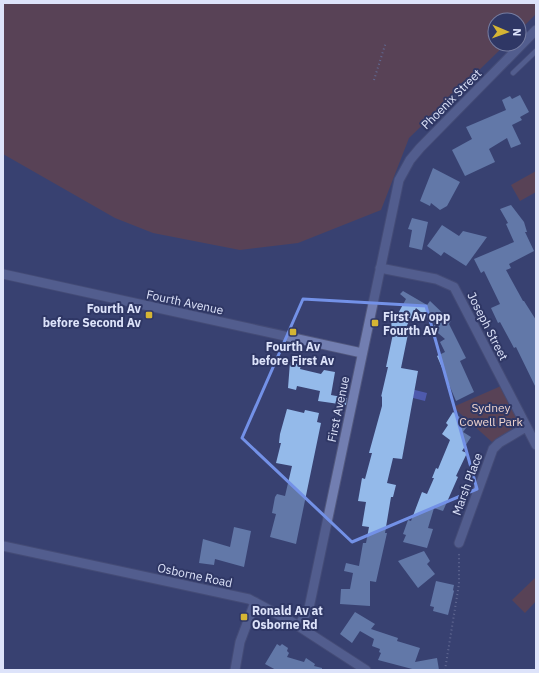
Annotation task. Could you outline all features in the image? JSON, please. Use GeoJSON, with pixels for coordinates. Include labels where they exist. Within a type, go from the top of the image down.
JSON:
{"type":"FeatureCollection","features":[{"type":"Feature","properties":{"kind":"street","name":"Phoenix Street"},"geometry":{"type":"LineString","coordinates":[[395,193],[404,170],[420,148],[536,30]]}},
{"type":"Feature","properties":{"kind":"street","name":"First Avenue"},"geometry":{"type":"LineString","coordinates":[[299,626],[309,608],[395,193]]}},
{"type":"Feature","properties":{"kind":"street","name":"Joseph Street"},"geometry":{"type":"LineString","coordinates":[[380,268],[436,278],[454,287],[536,445]]}},
{"type":"Feature","properties":{"kind":"street","name":"Fourth Avenue"},"geometry":{"type":"LineString","coordinates":[[3,274],[362,353]]}},
{"type":"Feature","properties":{"kind":"street","name":"Marsh Place"},"geometry":{"type":"LineString","coordinates":[[459,543],[493,449],[499,443],[526,427]]}},
{"type":"Feature","properties":{"kind":"street","name":"Osborne Road"},"geometry":{"type":"LineString","coordinates":[[3,546],[242,597],[255,602],[299,626],[366,670]]}},
{"type":"Feature","properties":{"kind":"street"},"geometry":{"type":"LineString","coordinates":[[235,670],[240,642],[255,602]]}},
{"type":"Feature","properties":{"kind":"lane"},"geometry":{"type":"LineString","coordinates":[[513,73],[536,51]]}},
{"type":"Feature","properties":{"kind":"path"},"geometry":{"type":"LineString","coordinates":[[374,80],[386,42]]}},
{"type":"Feature","properties":{"kind":"path"},"geometry":{"type":"LineString","coordinates":[[445,670],[460,584],[459,558]]}},
{"type":"Feature","properties":{"kind":"highlighted area"},"geometry":{"type":"Polygon","coordinates":[[[303,299],[426,306],[477,489],[352,542],[242,438],[303,299]]]}},
{"type":"Feature","properties":{"kind":"green space"},"geometry":{"type":"Polygon","coordinates":[[[3,3],[536,3],[536,14],[527,23],[527,12],[487,12],[487,52],[498,52],[409,138],[381,210],[298,243],[240,250],[153,233],[115,218],[3,154],[3,3]]]}},
{"type":"Feature","properties":{"kind":"green space"},"geometry":{"type":"Polygon","coordinates":[[[536,171],[536,192],[520,201],[511,185],[536,171]]]}},
{"type":"Feature","properties":{"kind":"green space","name":"Sydney Cowell Park"},"geometry":{"type":"Polygon","coordinates":[[[501,386],[516,416],[516,421],[512,429],[492,442],[453,407],[501,386]]]}},
{"type":"Feature","properties":{"kind":"green space"},"geometry":{"type":"Polygon","coordinates":[[[536,577],[536,601],[525,613],[512,600],[536,577]]]}},
{"type":"Feature","properties":{"kind":"water"},"geometry":{"type":"Polygon","coordinates":[[[411,389],[427,393],[425,401],[409,397],[411,389]]]}},
{"type":"Feature","properties":{"kind":"building"},"geometry":{"type":"Polygon","coordinates":[[[520,95],[529,112],[520,117],[522,120],[512,125],[521,144],[511,148],[507,138],[489,149],[495,162],[465,176],[452,150],[472,139],[466,127],[506,110],[502,100],[510,96],[512,99],[520,95]]]}},
{"type":"Feature","properties":{"kind":"building"},"geometry":{"type":"Polygon","coordinates":[[[433,168],[460,182],[447,206],[440,210],[431,203],[430,206],[420,201],[433,168]]]}},
{"type":"Feature","properties":{"kind":"building"},"geometry":{"type":"Polygon","coordinates":[[[511,205],[524,222],[527,232],[525,232],[534,251],[509,264],[511,268],[506,270],[523,301],[536,320],[536,388],[516,347],[514,348],[500,322],[498,323],[491,308],[500,304],[484,271],[481,273],[474,259],[514,242],[506,224],[508,223],[500,209],[511,205]]]}},
{"type":"Feature","properties":{"kind":"building"},"geometry":{"type":"Polygon","coordinates":[[[412,218],[428,222],[422,250],[409,247],[412,230],[408,229],[412,218]]]}},
{"type":"Feature","properties":{"kind":"building"},"geometry":{"type":"Polygon","coordinates":[[[442,225],[459,236],[463,231],[487,237],[466,266],[444,252],[441,256],[427,246],[442,225]]]}},
{"type":"Feature","properties":{"kind":"building"},"geometry":{"type":"Polygon","coordinates":[[[403,291],[427,305],[430,301],[451,321],[449,324],[466,358],[460,361],[474,392],[456,401],[437,356],[445,352],[440,342],[445,339],[432,328],[435,324],[416,308],[403,333],[408,334],[401,368],[418,371],[402,459],[393,458],[387,483],[396,485],[393,497],[391,497],[385,533],[387,533],[376,582],[370,581],[370,606],[340,604],[341,589],[350,589],[353,573],[344,571],[346,563],[359,566],[363,543],[366,543],[369,527],[362,526],[366,502],[358,501],[362,478],[365,479],[372,453],[369,453],[382,406],[382,396],[381,397],[388,367],[386,367],[394,329],[391,328],[392,318],[395,319],[406,299],[400,294],[403,291]]]}},
{"type":"Feature","properties":{"kind":"building"},"geometry":{"type":"Polygon","coordinates":[[[290,362],[301,365],[300,369],[321,374],[324,370],[335,372],[331,395],[347,398],[346,405],[318,401],[320,391],[297,386],[296,390],[288,388],[290,362]]]}},
{"type":"Feature","properties":{"kind":"building"},"geometry":{"type":"Polygon","coordinates":[[[287,409],[304,413],[305,410],[319,413],[317,422],[321,423],[296,544],[270,537],[276,514],[272,513],[275,497],[277,494],[285,496],[292,466],[276,463],[281,443],[279,443],[280,434],[287,409]]]}},
{"type":"Feature","properties":{"kind":"building"},"geometry":{"type":"Polygon","coordinates":[[[453,412],[469,424],[463,432],[471,437],[462,451],[467,453],[456,476],[458,477],[443,511],[434,508],[428,528],[433,529],[427,548],[403,542],[406,535],[403,534],[408,520],[411,521],[422,492],[427,494],[434,478],[432,478],[436,468],[438,469],[450,440],[442,434],[448,425],[446,423],[453,412]]]}},
{"type":"Feature","properties":{"kind":"building"},"geometry":{"type":"Polygon","coordinates":[[[234,527],[251,531],[244,567],[215,559],[214,565],[199,563],[203,539],[230,547],[234,527]]]}},
{"type":"Feature","properties":{"kind":"building"},"geometry":{"type":"Polygon","coordinates":[[[424,551],[430,561],[427,564],[435,574],[418,588],[398,561],[424,551]]]}},
{"type":"Feature","properties":{"kind":"building"},"geometry":{"type":"Polygon","coordinates":[[[436,581],[454,585],[448,615],[433,611],[434,607],[430,606],[436,581]]]}},
{"type":"Feature","properties":{"kind":"building"},"geometry":{"type":"Polygon","coordinates":[[[355,612],[375,624],[371,629],[398,638],[397,641],[420,648],[415,662],[437,658],[439,670],[416,670],[378,660],[381,653],[379,652],[380,649],[372,646],[374,639],[360,631],[352,643],[340,634],[355,612]]]}},
{"type":"Feature","properties":{"kind":"building"},"geometry":{"type":"Polygon","coordinates":[[[277,644],[280,646],[282,644],[288,648],[287,651],[289,653],[287,657],[304,662],[306,658],[315,664],[314,666],[322,668],[322,670],[276,670],[265,664],[277,644]]]}},
{"type":"Feature","properties":{"kind":"place","name":"Fourth Av before Second Av"},"geometry":{"type":"Point","coordinates":[149,315]}},
{"type":"Feature","properties":{"kind":"place","name":"First Av opp Fourth Av"},"geometry":{"type":"Point","coordinates":[375,323]}},
{"type":"Feature","properties":{"kind":"place","name":"Fourth Av before First Av"},"geometry":{"type":"Point","coordinates":[293,332]}},
{"type":"Feature","properties":{"kind":"place","name":"Ronald Av at Osborne Rd"},"geometry":{"type":"Point","coordinates":[244,617]}}]}
